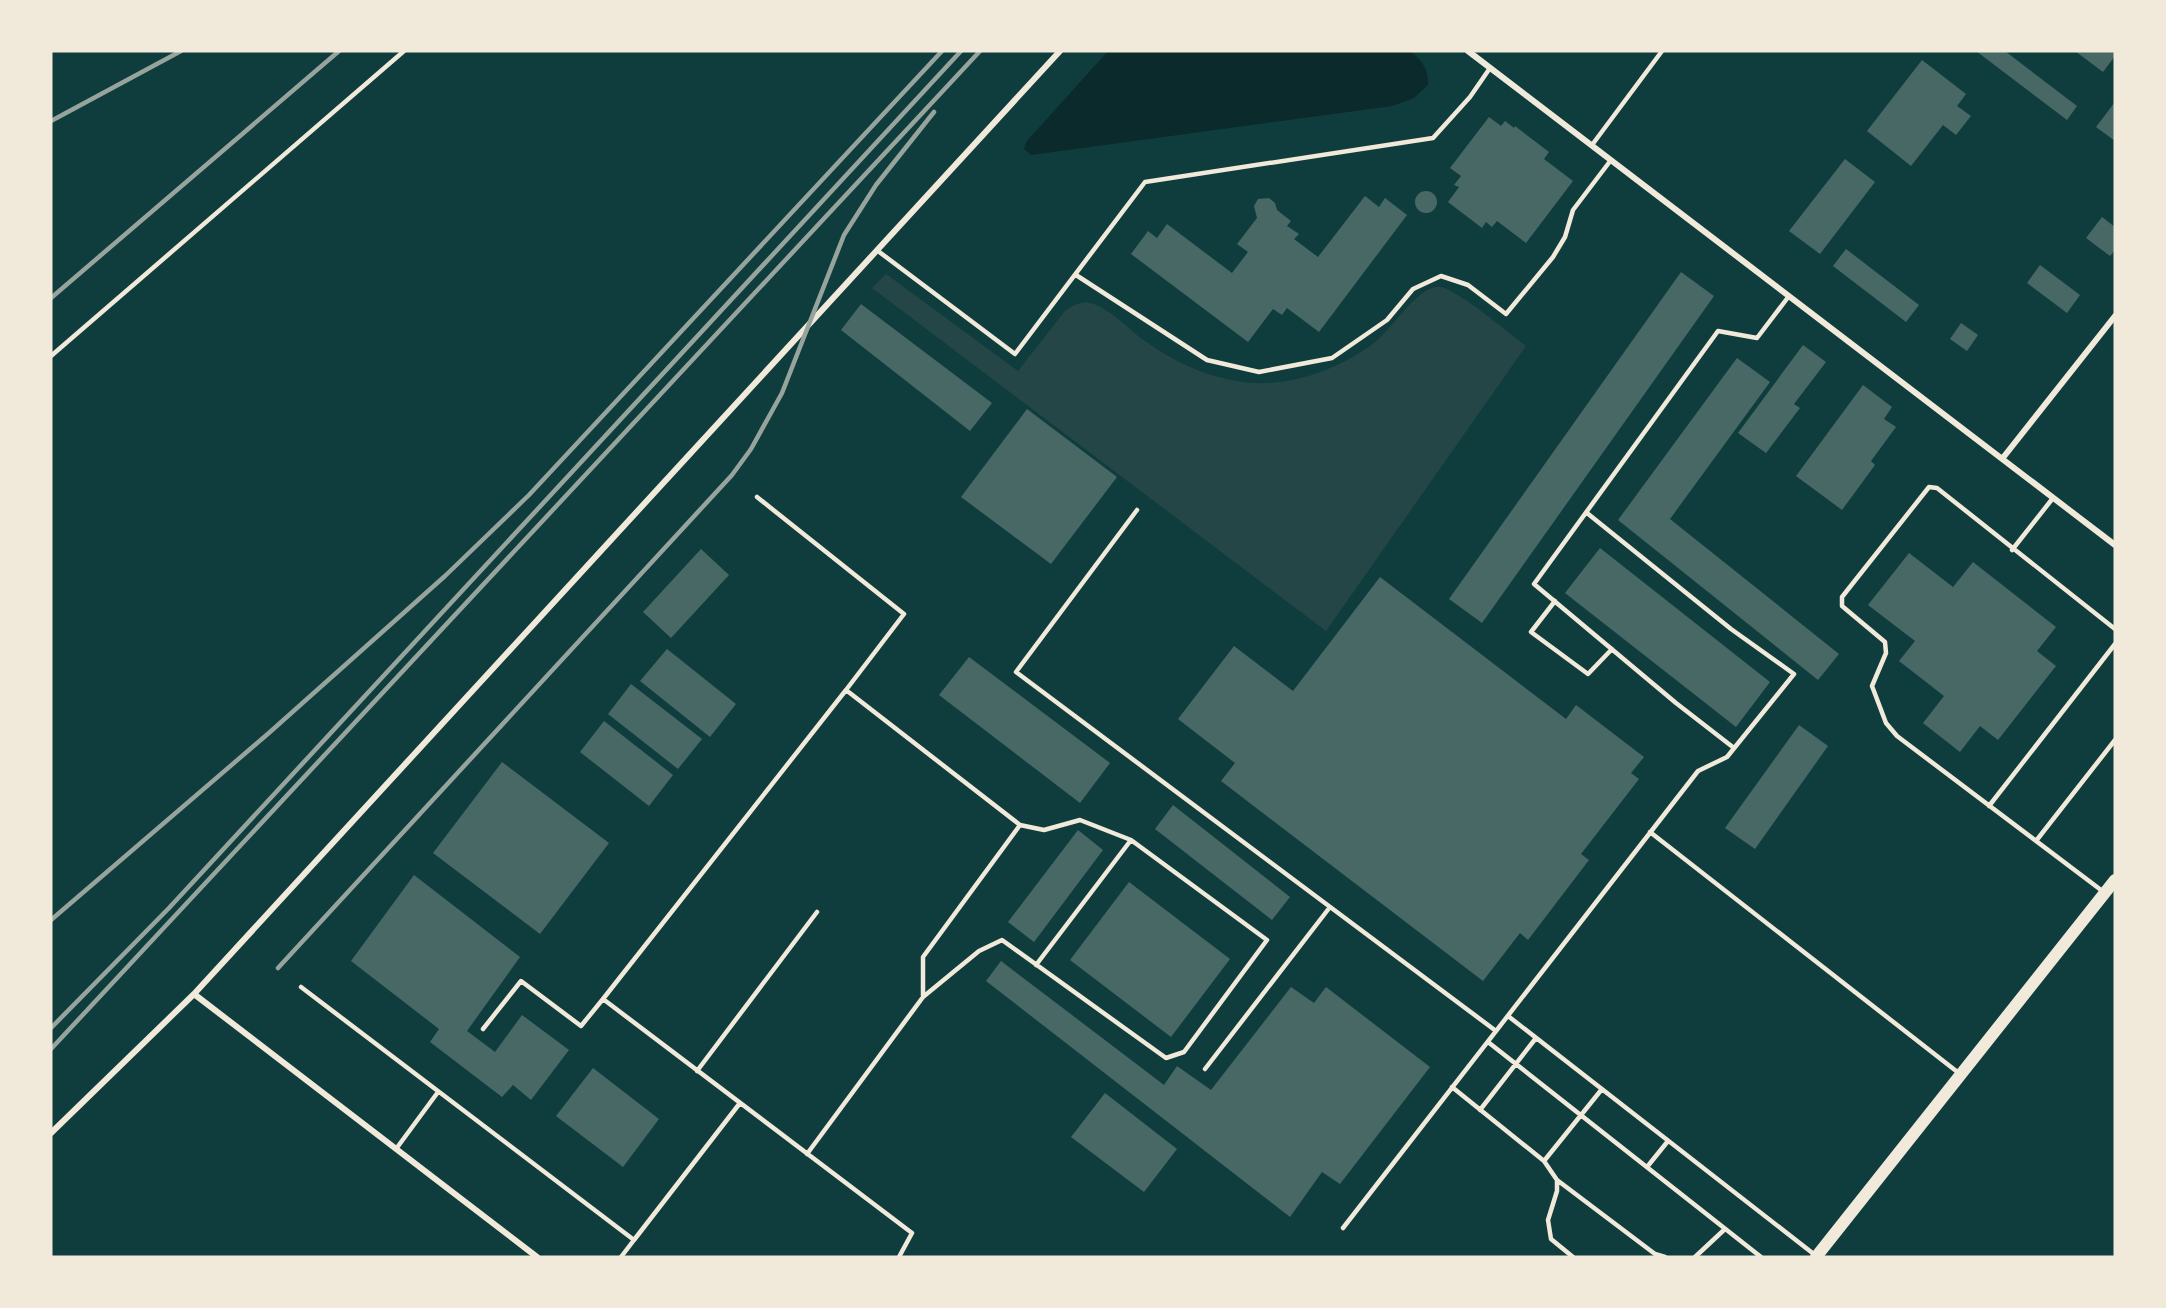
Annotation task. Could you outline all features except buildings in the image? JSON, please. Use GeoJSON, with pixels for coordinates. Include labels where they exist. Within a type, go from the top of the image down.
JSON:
{"type":"FeatureCollection","features":[{"type":"Feature","properties":{"kind":"main road"},"geometry":{"type":"LineString","coordinates":[[1816,1257],[2115,880]]}},
{"type":"Feature","properties":{"kind":"street"},"geometry":{"type":"LineString","coordinates":[[51,1133],[194,994],[1060,51]]}},
{"type":"Feature","properties":{"kind":"street"},"geometry":{"type":"LineString","coordinates":[[1468,51],[2115,545]]}},
{"type":"Feature","properties":{"kind":"street"},"geometry":{"type":"LineString","coordinates":[[2002,459],[2115,316]]}},
{"type":"Feature","properties":{"kind":"street"},"geometry":{"type":"LineString","coordinates":[[194,994],[537,1257]]}},
{"type":"Feature","properties":{"kind":"lane"},"geometry":{"type":"LineString","coordinates":[[51,356],[405,51]]}},
{"type":"Feature","properties":{"kind":"lane"},"geometry":{"type":"LineString","coordinates":[[1592,145],[1662,51]]}},
{"type":"Feature","properties":{"kind":"lane"},"geometry":{"type":"LineString","coordinates":[[878,250],[1015,354],[1146,182],[1433,138],[1470,97],[1491,68]]}},
{"type":"Feature","properties":{"kind":"lane"},"geometry":{"type":"LineString","coordinates":[[1076,275],[1207,360],[1259,372],[1332,358],[1387,320],[1413,289],[1441,276],[1468,285],[1506,314],[1553,257],[1565,237],[1573,210],[1611,160]]}},
{"type":"Feature","properties":{"kind":"lane"},"geometry":{"type":"LineString","coordinates":[[1734,748],[1534,584],[1718,331],[1757,338],[1789,296]]}},
{"type":"Feature","properties":{"kind":"lane"},"geometry":{"type":"LineString","coordinates":[[2104,893],[1897,736],[1886,723],[1872,686],[1886,653],[1885,642],[1842,606],[1842,597],[1929,487],[1937,488],[2012,550],[2115,629]]}},
{"type":"Feature","properties":{"kind":"lane"},"geometry":{"type":"LineString","coordinates":[[483,1029],[521,981],[581,1026],[904,614],[757,497]]}},
{"type":"Feature","properties":{"kind":"lane"},"geometry":{"type":"LineString","coordinates":[[2012,550],[2053,498]]}},
{"type":"Feature","properties":{"kind":"lane"},"geometry":{"type":"LineString","coordinates":[[1137,510],[1016,672],[1496,1031]]}},
{"type":"Feature","properties":{"kind":"lane"},"geometry":{"type":"LineString","coordinates":[[1343,1228],[1698,771],[1727,757],[1794,674],[1731,629],[1587,513]]}},
{"type":"Feature","properties":{"kind":"lane"},"geometry":{"type":"LineString","coordinates":[[1555,601],[1532,632],[1588,674],[1612,649]]}},
{"type":"Feature","properties":{"kind":"lane"},"geometry":{"type":"LineString","coordinates":[[1989,806],[2115,644]]}},
{"type":"Feature","properties":{"kind":"lane"},"geometry":{"type":"LineString","coordinates":[[807,1154],[923,996],[979,951],[1002,940],[1166,1058],[1184,1052],[1267,940],[1131,840],[1080,820],[1044,830],[1020,825],[846,690]]}},
{"type":"Feature","properties":{"kind":"lane"},"geometry":{"type":"LineString","coordinates":[[2036,841],[2115,740]]}},
{"type":"Feature","properties":{"kind":"lane"},"geometry":{"type":"LineString","coordinates":[[923,996],[924,957],[1020,825]]}},
{"type":"Feature","properties":{"kind":"lane"},"geometry":{"type":"LineString","coordinates":[[1650,832],[1960,1075]]}},
{"type":"Feature","properties":{"kind":"lane"},"geometry":{"type":"LineString","coordinates":[[1036,965],[1131,840]]}},
{"type":"Feature","properties":{"kind":"lane"},"geometry":{"type":"LineString","coordinates":[[1205,1069],[1330,907]]}},
{"type":"Feature","properties":{"kind":"lane"},"geometry":{"type":"LineString","coordinates":[[697,1071],[817,912]]}},
{"type":"Feature","properties":{"kind":"lane"},"geometry":{"type":"LineString","coordinates":[[301,987],[634,1240]]}},
{"type":"Feature","properties":{"kind":"lane"},"geometry":{"type":"LineString","coordinates":[[603,999],[912,1233],[899,1257]]}},
{"type":"Feature","properties":{"kind":"lane"},"geometry":{"type":"LineString","coordinates":[[1508,1016],[1816,1257]]}},
{"type":"Feature","properties":{"kind":"lane"},"geometry":{"type":"LineString","coordinates":[[1480,1110],[1536,1038]]}},
{"type":"Feature","properties":{"kind":"lane"},"geometry":{"type":"LineString","coordinates":[[1488,1042],[1761,1257]]}},
{"type":"Feature","properties":{"kind":"lane"},"geometry":{"type":"LineString","coordinates":[[1452,1087],[1544,1161],[1557,1180],[1655,1254],[1665,1257]]}},
{"type":"Feature","properties":{"kind":"lane"},"geometry":{"type":"LineString","coordinates":[[1544,1161],[1602,1089]]}},
{"type":"Feature","properties":{"kind":"lane"},"geometry":{"type":"LineString","coordinates":[[396,1149],[438,1092]]}},
{"type":"Feature","properties":{"kind":"lane"},"geometry":{"type":"LineString","coordinates":[[621,1257],[740,1103]]}},
{"type":"Feature","properties":{"kind":"lane"},"geometry":{"type":"LineString","coordinates":[[1647,1167],[1668,1141]]}},
{"type":"Feature","properties":{"kind":"lane"},"geometry":{"type":"LineString","coordinates":[[1557,1180],[1557,1191],[1548,1220],[1551,1239],[1573,1257]]}},
{"type":"Feature","properties":{"kind":"lane"},"geometry":{"type":"LineString","coordinates":[[1695,1257],[1725,1229]]}},
{"type":"Feature","properties":{"kind":"shaded area"},"geometry":{"type":"Polygon","coordinates":[[[1108,51],[1410,51],[1424,66],[1428,85],[1414,98],[1392,106],[1031,155],[1024,149],[1026,142],[1108,51]]]}},
{"type":"Feature","properties":{"kind":"shaded area"},"geometry":{"type":"Polygon","coordinates":[[[886,274],[1018,371],[1065,311],[1086,302],[1106,310],[1138,336],[1178,362],[1207,374],[1254,383],[1302,378],[1360,353],[1373,344],[1415,300],[1432,288],[1440,287],[1459,296],[1526,346],[1326,631],[872,288],[886,274]]]}},
{"type":"Feature","properties":{"kind":"railway"},"geometry":{"type":"LineString","coordinates":[[51,121],[181,51]]}},
{"type":"Feature","properties":{"kind":"railway"},"geometry":{"type":"LineString","coordinates":[[51,298],[339,51]]}},
{"type":"Feature","properties":{"kind":"railway"},"geometry":{"type":"LineString","coordinates":[[51,920],[270,732],[445,576],[529,495],[942,51]]}},
{"type":"Feature","properties":{"kind":"railway"},"geometry":{"type":"LineString","coordinates":[[51,1028],[169,908],[961,51]]}},
{"type":"Feature","properties":{"kind":"railway"},"geometry":{"type":"LineString","coordinates":[[51,1049],[980,51]]}},
{"type":"Feature","properties":{"kind":"railway"},"geometry":{"type":"LineString","coordinates":[[278,968],[732,475],[751,449],[782,393],[844,235],[876,185],[934,112]]}}]}
